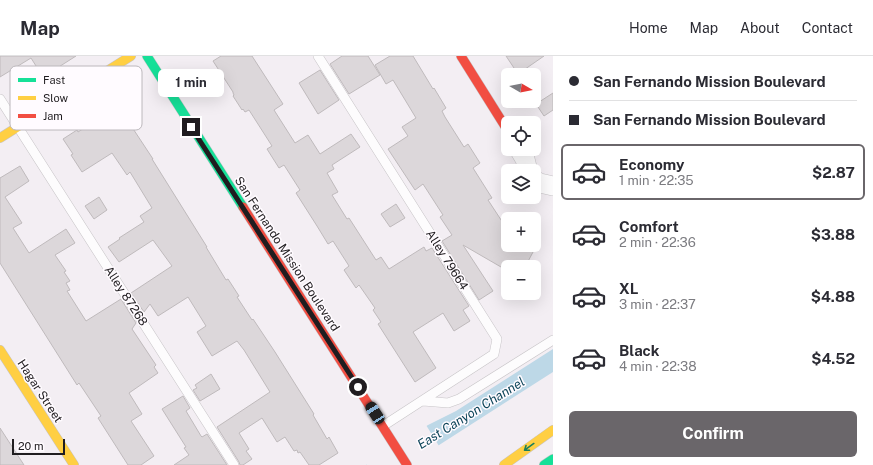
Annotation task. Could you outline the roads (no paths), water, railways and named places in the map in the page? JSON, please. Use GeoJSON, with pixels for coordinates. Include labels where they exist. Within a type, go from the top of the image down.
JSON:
{"type":"FeatureCollection","features":[{"type":"Feature","properties":{"kind":"main road"},"geometry":{"type":"LineString","coordinates":[[115,66],[131,56]]}},
{"type":"Feature","properties":{"kind":"main road","name":"San Fernando Mission Boulevard"},"geometry":{"type":"LineString","coordinates":[[147,56],[407,465]]}},
{"type":"Feature","properties":{"kind":"main road"},"geometry":{"type":"LineString","coordinates":[[461,56],[501,120]]}},
{"type":"Feature","properties":{"kind":"main road"},"geometry":{"type":"LineString","coordinates":[[0,138],[13,130]]}},
{"type":"Feature","properties":{"kind":"main road","name":"Hagar Street"},"geometry":{"type":"LineString","coordinates":[[0,350],[74,465]]}},
{"type":"Feature","properties":{"kind":"main road"},"geometry":{"type":"LineString","coordinates":[[504,465],[553,430]]}},
{"type":"Feature","properties":{"kind":"main road"},"geometry":{"type":"LineString","coordinates":[[544,465],[553,459]]}},
{"type":"Feature","properties":{"kind":"street"},"geometry":{"type":"LineString","coordinates":[[541,183],[553,186]]}},
{"type":"Feature","properties":{"kind":"lane","name":"Alley 79664"},"geometry":{"type":"LineString","coordinates":[[318,56],[497,339],[494,354],[383,426]]}},
{"type":"Feature","properties":{"kind":"lane","name":"Alley 87268"},"geometry":{"type":"LineString","coordinates":[[0,99],[10,115]]}},
{"type":"Feature","properties":{"kind":"lane","name":"Alley 87268"},"geometry":{"type":"LineString","coordinates":[[20,130],[234,465]]}},
{"type":"Feature","properties":{"kind":"lane"},"geometry":{"type":"LineString","coordinates":[[423,401],[448,403],[459,399],[553,340]]}},
{"type":"Feature","properties":{"kind":"water","name":"East Canyon Channel"},"geometry":{"type":"Polygon","coordinates":[[[553,349],[553,372],[408,465],[366,465],[428,425],[456,411],[553,349]]]}}]}
